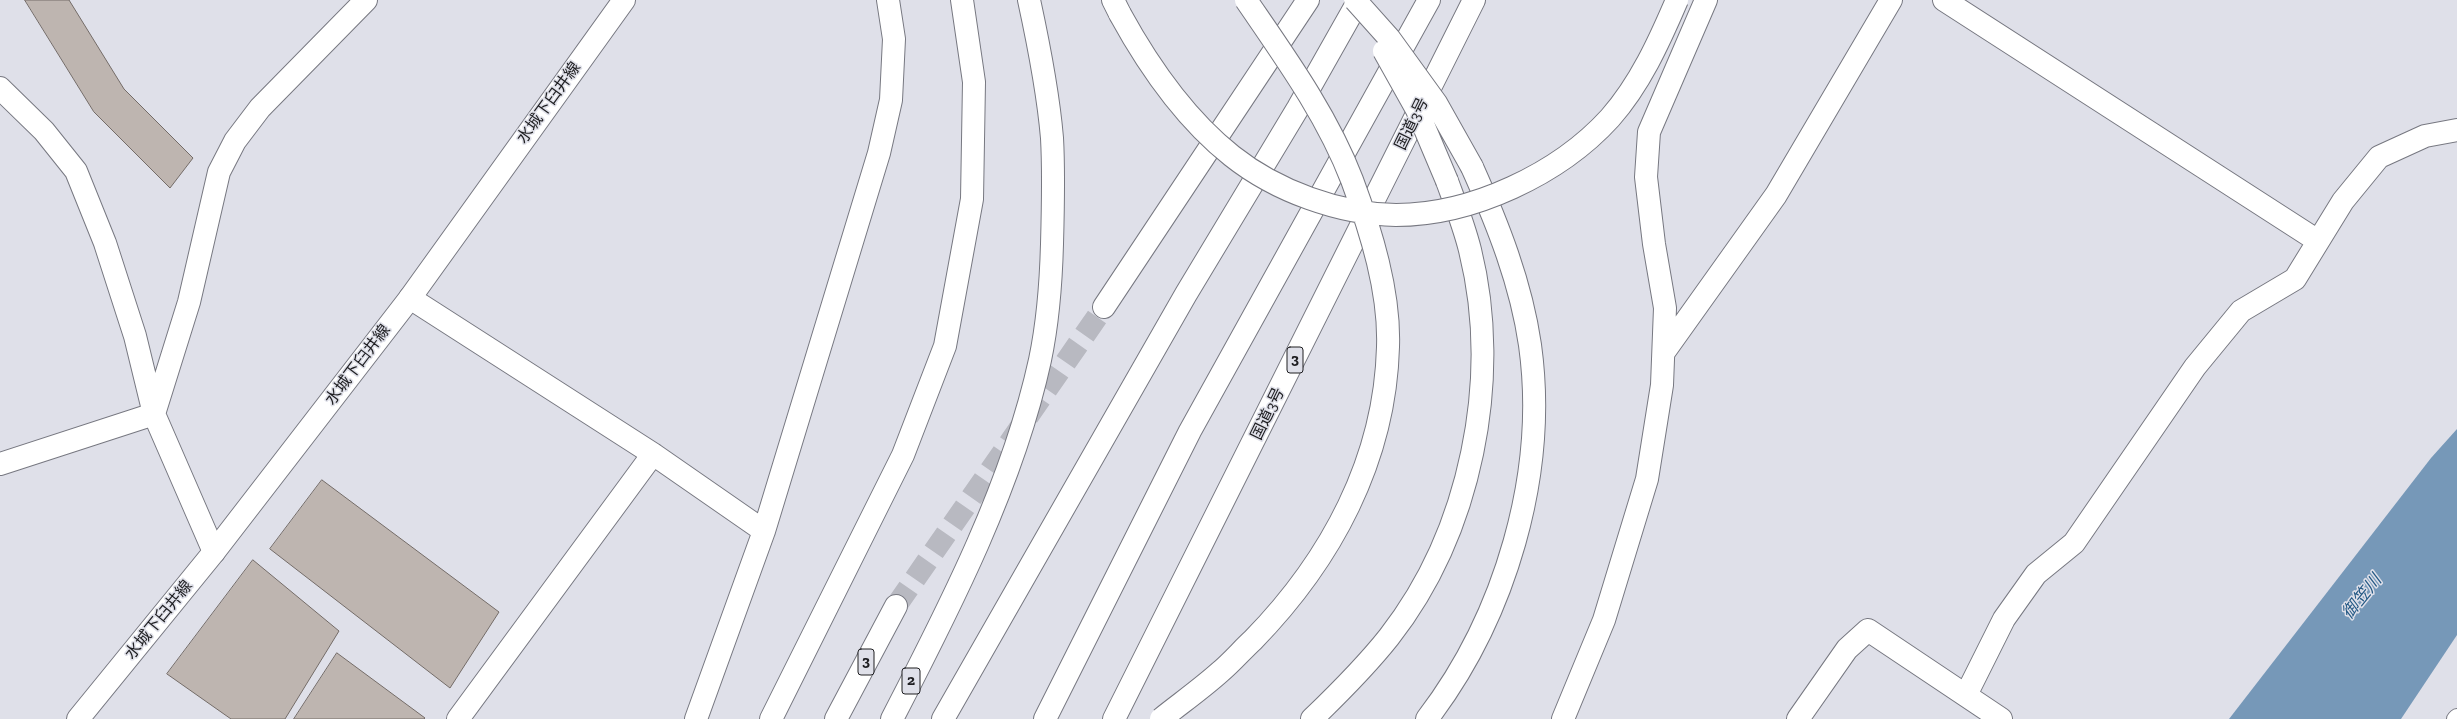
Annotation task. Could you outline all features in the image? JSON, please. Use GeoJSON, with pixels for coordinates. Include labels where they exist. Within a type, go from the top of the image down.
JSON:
{"type":"FeatureCollection","features":[{"type":"Feature","properties":{"kind":"main road"},"geometry":{"type":"LineString","coordinates":[[154,414],[189,302],[219,172],[235,141],[260,108],[366,0]]}},
{"type":"Feature","properties":{"kind":"main road","name":"水城下臼井線"},"geometry":{"type":"LineString","coordinates":[[78,719],[214,552],[410,298],[624,0]]}},
{"type":"Feature","properties":{"kind":"main road"},"geometry":{"type":"LineString","coordinates":[[696,719],[764,532],[879,153],[891,100],[894,39],[888,0]]}},
{"type":"Feature","properties":{"kind":"main road"},"geometry":{"type":"LineString","coordinates":[[771,719],[903,455],[945,346],[972,199],[974,82],[962,0]]}},
{"type":"Feature","properties":{"kind":"main road","name":"2"},"geometry":{"type":"LineString","coordinates":[[892,719],[931,642],[1001,489],[1027,412],[1040,359],[1051,286],[1052,139],[1043,62],[1029,0]]}},
{"type":"Feature","properties":{"kind":"main road"},"geometry":{"type":"LineString","coordinates":[[1161,719],[1222,671],[1272,620],[1314,567],[1347,513],[1370,457],[1384,401],[1388,345],[1383,289],[1369,234],[1352,179],[1326,126],[1294,70],[1246,0]]}},
{"type":"Feature","properties":{"kind":"main road"},"geometry":{"type":"LineString","coordinates":[[1104,307],[1308,0]]}},
{"type":"Feature","properties":{"kind":"main road"},"geometry":{"type":"LineString","coordinates":[[1312,719],[1340,692],[1389,637],[1428,577],[1456,513],[1476,437],[1483,369],[1480,306],[1470,250],[1447,181],[1417,110],[1380,43],[1351,0]]}},
{"type":"Feature","properties":{"kind":"main road"},"geometry":{"type":"LineString","coordinates":[[1355,0],[1389,38],[1436,103],[1472,167],[1498,223],[1518,285],[1530,346],[1532,424],[1528,478],[1512,554],[1494,603],[1467,659],[1427,719]]}},
{"type":"Feature","properties":{"kind":"main road"},"geometry":{"type":"LineString","coordinates":[[943,719],[1186,294],[1298,108],[1359,0]]}},
{"type":"Feature","properties":{"kind":"main road"},"geometry":{"type":"LineString","coordinates":[[1044,719],[1190,431],[1429,0]]}},
{"type":"Feature","properties":{"kind":"main road","name":"国道3号"},"geometry":{"type":"LineString","coordinates":[[1114,719],[1474,0]]}},
{"type":"Feature","properties":{"kind":"main road"},"geometry":{"type":"LineString","coordinates":[[1117,7],[1143,56],[1169,92],[1199,126],[1232,156],[1267,179],[1308,198],[1351,210],[1396,215],[1440,211],[1491,197],[1534,177],[1572,151],[1609,119],[1637,82],[1660,40],[1677,0]]}},
{"type":"Feature","properties":{"kind":"main road"},"geometry":{"type":"LineString","coordinates":[[1563,719],[1604,620],[1647,479],[1662,384],[1665,308],[1654,244],[1646,177],[1649,132],[1706,0]]}},
{"type":"Feature","properties":{"kind":"main road"},"geometry":{"type":"LineString","coordinates":[[1664,352],[1776,195],[1891,0]]}},
{"type":"Feature","properties":{"kind":"main road"},"geometry":{"type":"LineString","coordinates":[[1944,0],[2318,241]]}},
{"type":"Feature","properties":{"kind":"main road"},"geometry":{"type":"LineString","coordinates":[[0,88],[44,131],[76,171],[105,243],[135,336],[154,414],[214,552]]}},
{"type":"Feature","properties":{"kind":"main road"},"geometry":{"type":"LineString","coordinates":[[1966,695],[2004,619],[2036,574],[2074,543],[2195,367],[2241,311],[2295,279],[2342,201],[2379,157],[2425,136],[2457,130]]}},
{"type":"Feature","properties":{"kind":"main road"},"geometry":{"type":"LineString","coordinates":[[410,298],[653,454],[764,532]]}},
{"type":"Feature","properties":{"kind":"main road"},"geometry":{"type":"LineString","coordinates":[[0,464],[154,414]]}},
{"type":"Feature","properties":{"kind":"main road"},"geometry":{"type":"LineString","coordinates":[[458,719],[653,454]]}},
{"type":"Feature","properties":{"kind":"main road","name":"3"},"geometry":{"type":"LineString","coordinates":[[836,719],[896,606]]}},
{"type":"Feature","properties":{"kind":"main road"},"geometry":{"type":"LineString","coordinates":[[1798,719],[1847,649],[1868,630],[2001,719]]}},
{"type":"Feature","properties":{"kind":"water","name":"御笠川"},"geometry":{"type":"Polygon","coordinates":[[[2457,429],[2457,635],[2401,719],[2229,719],[2431,458],[2457,429]]]}},
{"type":"Feature","properties":{"kind":"building"},"geometry":{"type":"Polygon","coordinates":[[[25,0],[69,0],[124,89],[193,158],[170,188],[94,112],[25,0]]]}},
{"type":"Feature","properties":{"kind":"building"},"geometry":{"type":"Polygon","coordinates":[[[322,480],[499,612],[450,688],[270,549],[322,480]]]}},
{"type":"Feature","properties":{"kind":"building"},"geometry":{"type":"Polygon","coordinates":[[[253,560],[339,631],[285,719],[231,719],[167,674],[253,560]]]}},
{"type":"Feature","properties":{"kind":"building"},"geometry":{"type":"Polygon","coordinates":[[[337,653],[425,718],[294,719],[337,653]]]}},
{"type":"Feature","properties":{"kind":"tunnel"},"geometry":{"type":"LineString","coordinates":[[896,606],[1104,307]]}}]}
